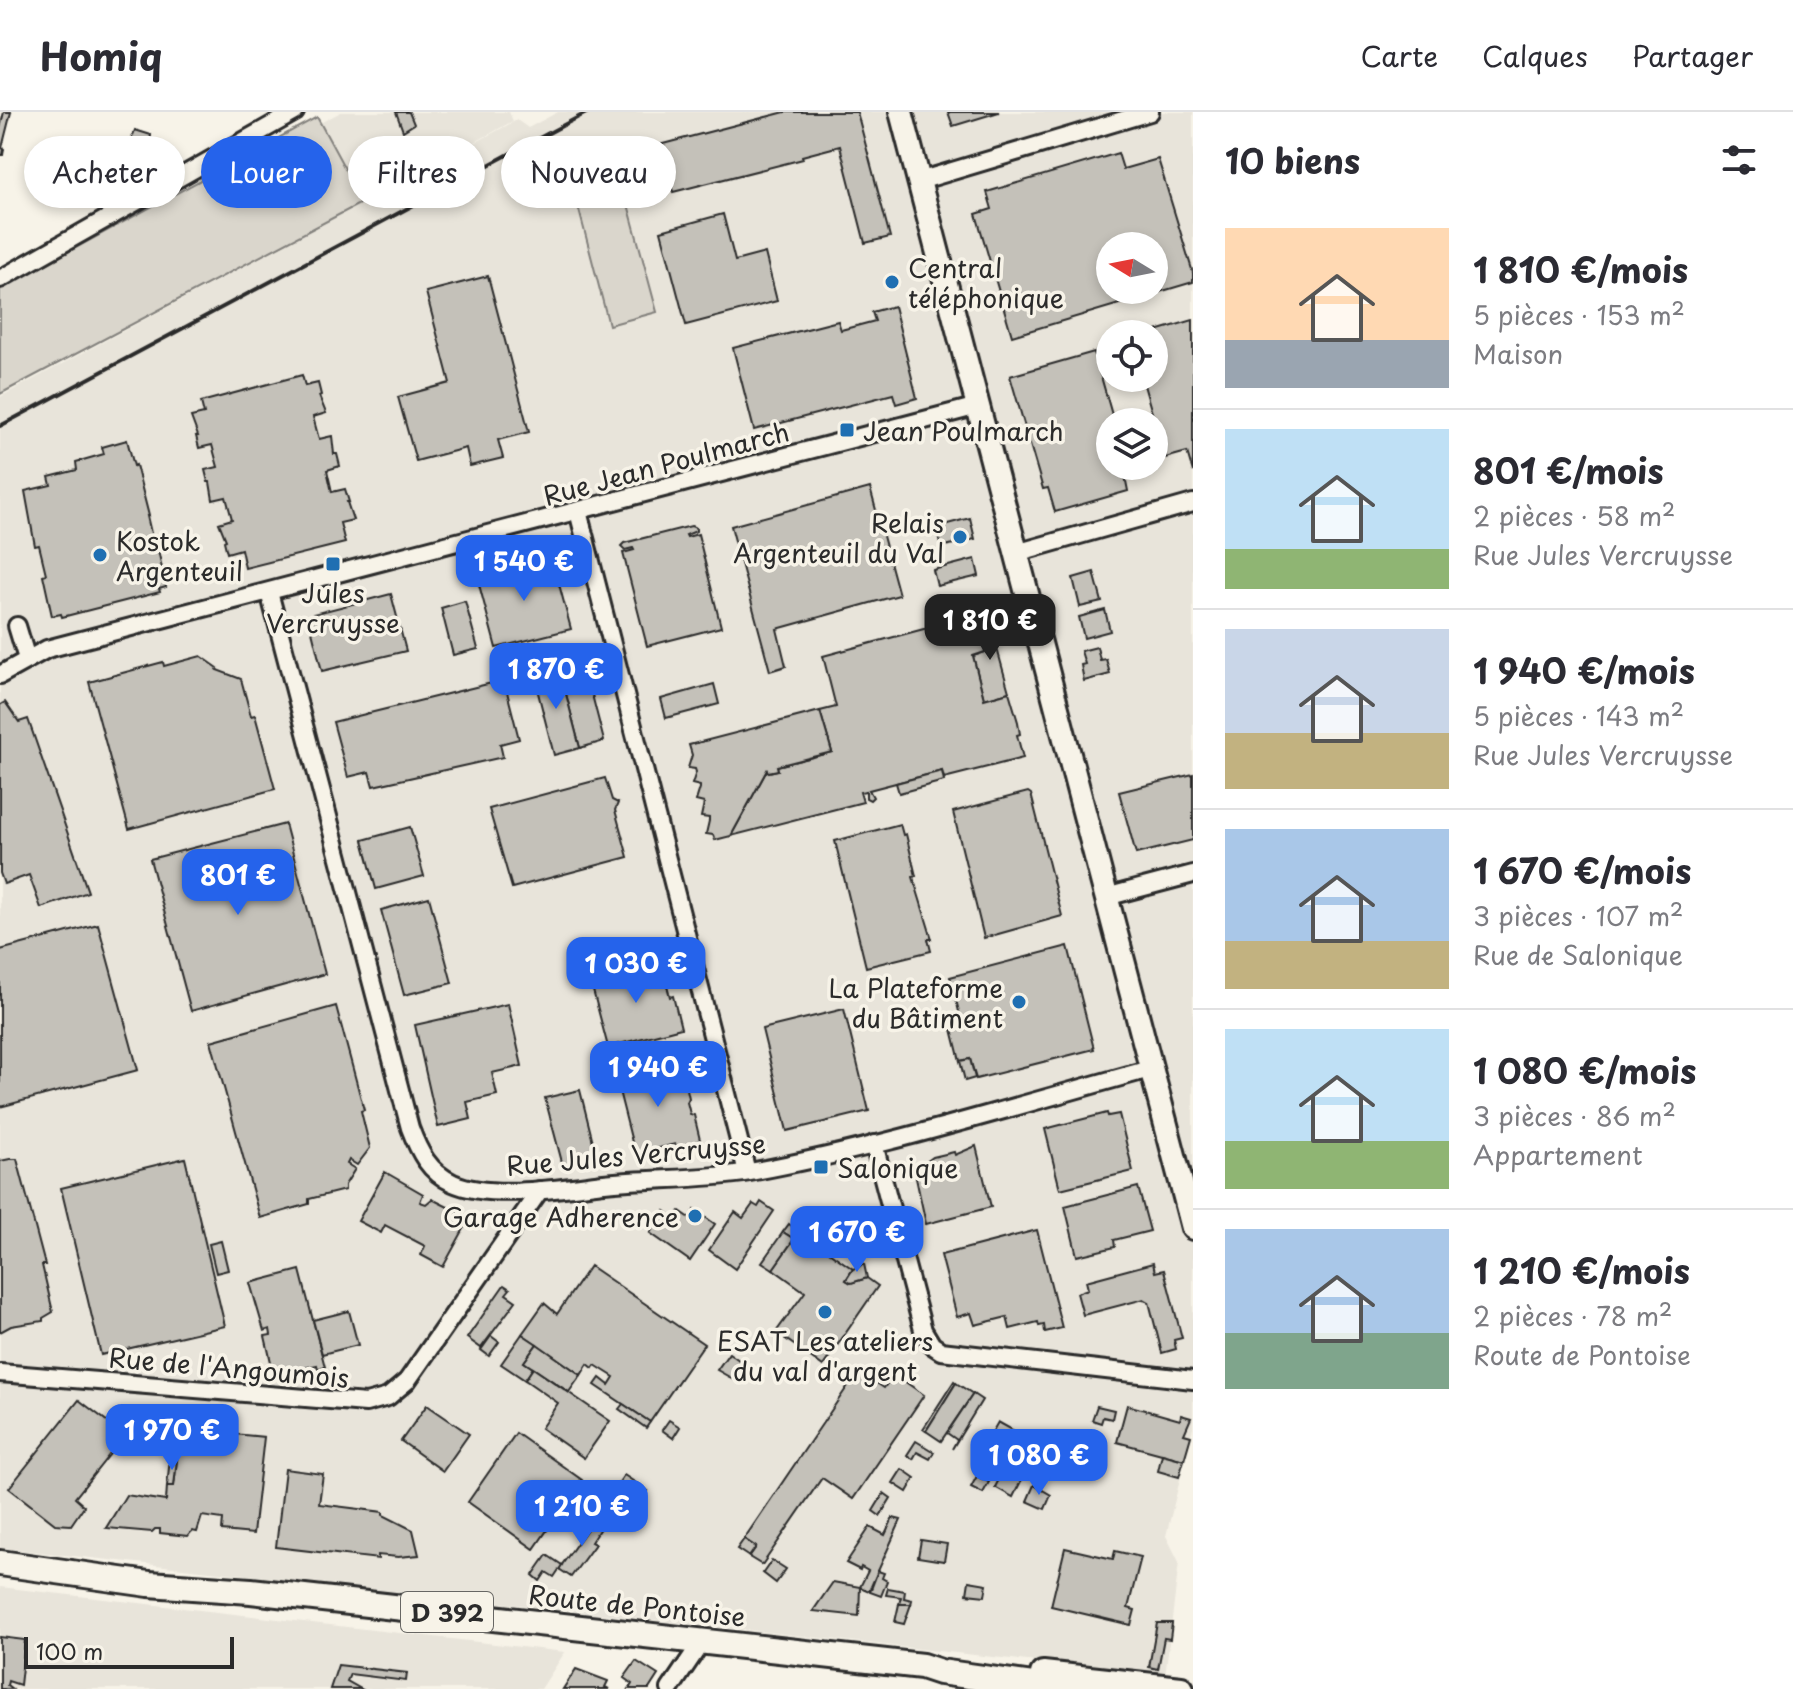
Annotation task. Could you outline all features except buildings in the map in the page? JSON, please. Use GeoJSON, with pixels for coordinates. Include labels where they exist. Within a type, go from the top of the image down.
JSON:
{"type":"FeatureCollection","features":[{"type":"Feature","properties":{"kind":"main road"},"geometry":{"type":"LineString","coordinates":[[901,112],[1193,1227]]}},
{"type":"Feature","properties":{"kind":"main road","name":"Route de Pontoise"},"geometry":{"type":"LineString","coordinates":[[0,1563],[149,1584],[251,1591],[703,1640],[922,1666],[940,1672],[1062,1689]]}},
{"type":"Feature","properties":{"kind":"main road","name":"Route de Pontoise"},"geometry":{"type":"LineString","coordinates":[[922,1666],[940,1663],[1181,1689]]}},
{"type":"Feature","properties":{"kind":"street"},"geometry":{"type":"LineString","coordinates":[[0,279],[295,112]]}},
{"type":"Feature","properties":{"kind":"street"},"geometry":{"type":"LineString","coordinates":[[919,181],[1150,112]]}},
{"type":"Feature","properties":{"kind":"street","name":"Rue Jean Poulmarch"},"geometry":{"type":"LineString","coordinates":[[0,675],[47,649],[978,406]]}},
{"type":"Feature","properties":{"kind":"street"},"geometry":{"type":"LineString","coordinates":[[1016,553],[1193,503]]}},
{"type":"Feature","properties":{"kind":"street"},"geometry":{"type":"LineString","coordinates":[[578,511],[747,1172]]}},
{"type":"Feature","properties":{"kind":"street","name":"Rue Jules Vercruysse"},"geometry":{"type":"LineString","coordinates":[[269,592],[410,1128],[419,1151],[435,1173],[455,1184],[482,1190],[540,1190],[747,1172],[874,1144],[1150,1069]]}},
{"type":"Feature","properties":{"kind":"street"},"geometry":{"type":"LineString","coordinates":[[17,626],[27,659]]}},
{"type":"Feature","properties":{"kind":"street"},"geometry":{"type":"LineString","coordinates":[[1106,897],[1193,874]]}},
{"type":"Feature","properties":{"kind":"street"},"geometry":{"type":"LineString","coordinates":[[874,1144],[923,1330],[932,1345],[941,1351],[1193,1380]]}},
{"type":"Feature","properties":{"kind":"street","name":"Rue de l'Angoumois"},"geometry":{"type":"LineString","coordinates":[[0,1373],[366,1403],[388,1397],[407,1381],[540,1190]]}},
{"type":"Feature","properties":{"kind":"street"},"geometry":{"type":"LineString","coordinates":[[670,1689],[703,1640]]}},
{"type":"Feature","properties":{"kind":"shaded area"},"geometry":{"type":"Polygon","coordinates":[[[341,112],[509,112],[513,121],[485,136],[348,136],[348,175],[332,145],[332,136],[327,136],[320,123],[341,112]]]}},
{"type":"Feature","properties":{"kind":"shaded area"},"geometry":{"type":"Polygon","coordinates":[[[558,112],[1193,112],[1193,1427],[1166,1536],[1179,1562],[1165,1676],[0,1548],[0,397],[354,208],[485,208],[485,137],[517,120],[528,128],[558,112]]]}},
{"type":"Feature","properties":{"kind":"shaded area"},"geometry":{"type":"Polygon","coordinates":[[[317,117],[327,136],[282,136],[317,117]]]}},
{"type":"Feature","properties":{"kind":"shaded area"},"geometry":{"type":"Polygon","coordinates":[[[332,145],[348,174],[348,208],[352,208],[0,394],[0,289],[149,208],[185,208],[185,189],[201,180],[201,208],[332,208],[332,145]]]}},
{"type":"Feature","properties":{"kind":"shaded area"},"geometry":{"type":"Polygon","coordinates":[[[579,208],[629,208],[657,312],[609,325],[579,208]]]}},
{"type":"Feature","properties":{"kind":"shaded area"},"geometry":{"type":"Polygon","coordinates":[[[0,1587],[565,1652],[541,1689],[0,1689],[0,1587]]]}},
{"type":"Feature","properties":{"kind":"railway"},"geometry":{"type":"LineString","coordinates":[[0,426],[588,112]]}},
{"type":"Feature","properties":{"kind":"place","name":"Central téléphonique"},"geometry":{"type":"Point","coordinates":[892,282]}},
{"type":"Feature","properties":{"kind":"place","name":"Jean Poulmarch"},"geometry":{"type":"Point","coordinates":[847,430]}},
{"type":"Feature","properties":{"kind":"place","name":"Relais Argenteuil du Val"},"geometry":{"type":"Point","coordinates":[960,537]}},
{"type":"Feature","properties":{"kind":"place","name":"Kostok Argenteuil"},"geometry":{"type":"Point","coordinates":[100,555]}},
{"type":"Feature","properties":{"kind":"place","name":"Jules Vercruysse"},"geometry":{"type":"Point","coordinates":[333,564]}},
{"type":"Feature","properties":{"kind":"place","name":"La Plateforme du Bâtiment"},"geometry":{"type":"Point","coordinates":[1019,1002]}},
{"type":"Feature","properties":{"kind":"place","name":"Salonique"},"geometry":{"type":"Point","coordinates":[821,1167]}},
{"type":"Feature","properties":{"kind":"place","name":"Garage Adherence"},"geometry":{"type":"Point","coordinates":[695,1216]}},
{"type":"Feature","properties":{"kind":"place","name":"ESAT Les ateliers du val d'argent"},"geometry":{"type":"Point","coordinates":[825,1312]}}]}
